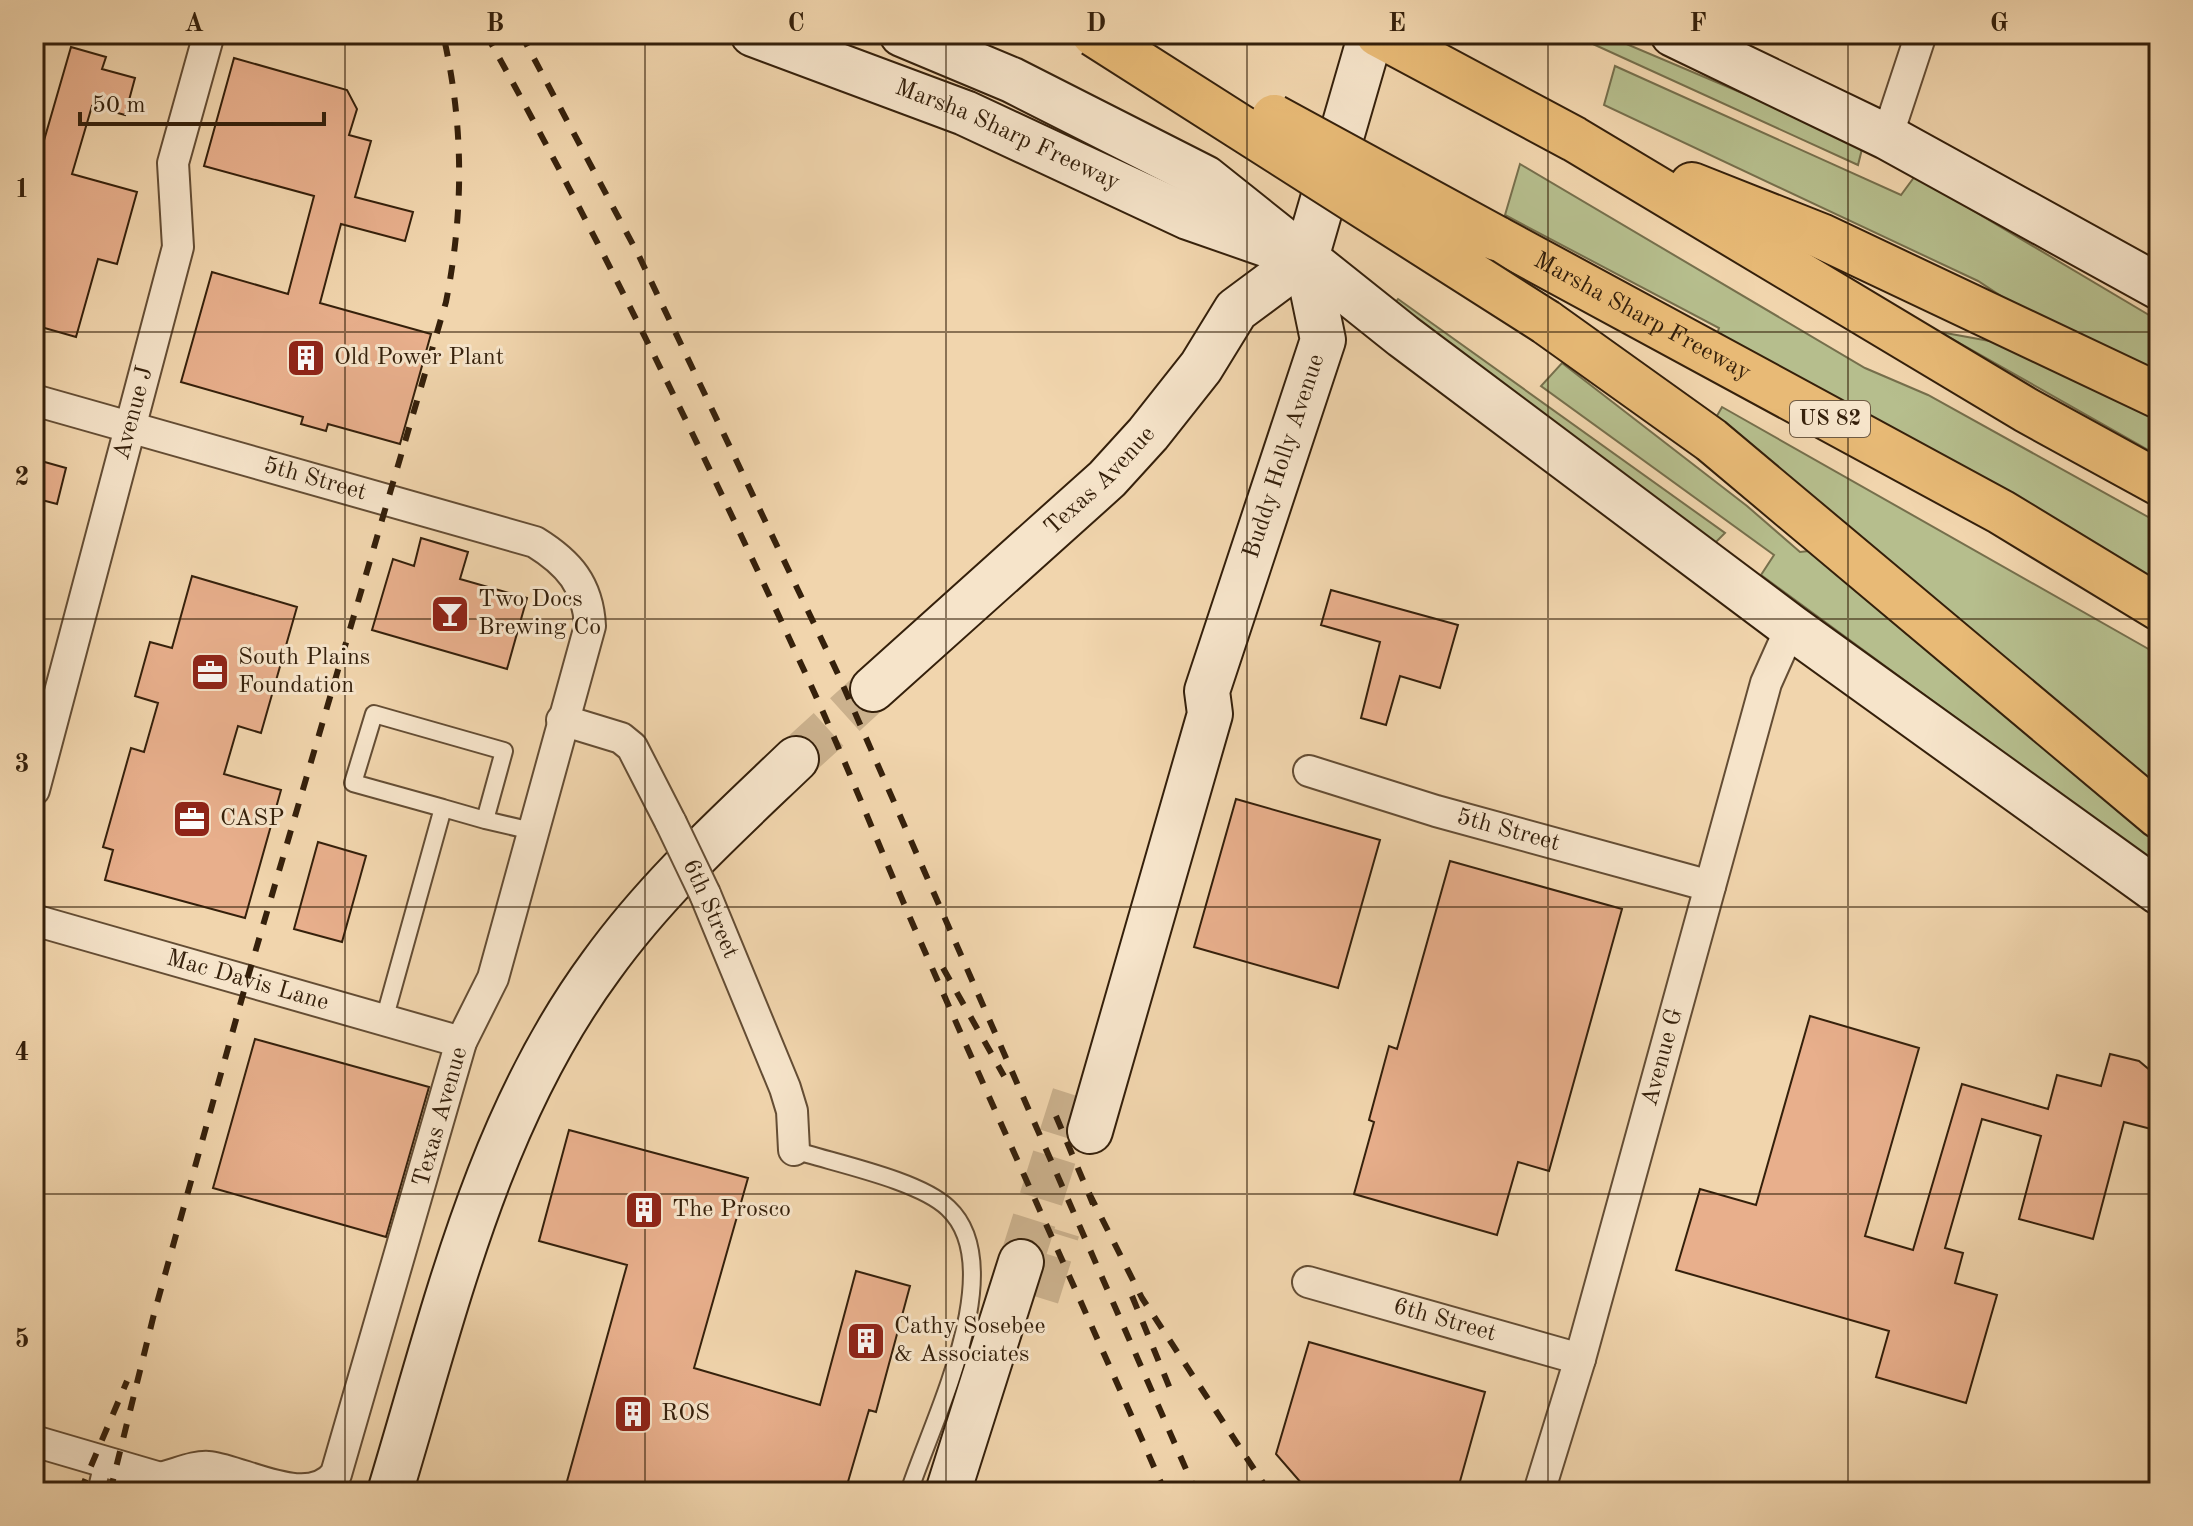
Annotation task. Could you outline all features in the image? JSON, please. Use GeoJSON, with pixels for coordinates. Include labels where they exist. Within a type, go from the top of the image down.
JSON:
{"type":"FeatureCollection","features":[{"type":"Feature","properties":{"kind":"highway"},"geometry":{"type":"LineString","coordinates":[[1094,34],[1546,322],[1711,440],[2159,816]]}},
{"type":"Feature","properties":{"kind":"highway","name":"Marsha Sharp Freeway"},"geometry":{"type":"LineString","coordinates":[[1121,34],[2001,512],[2159,608]]}},
{"type":"Feature","properties":{"kind":"highway"},"geometry":{"type":"LineString","coordinates":[[1378,34],[1574,139],[2026,410],[2159,483]]}},
{"type":"Feature","properties":{"kind":"highway"},"geometry":{"type":"LineString","coordinates":[[1574,139],[1821,236],[2159,396]]}},
{"type":"Feature","properties":{"kind":"main road","name":"Marsha Sharp Freeway"},"geometry":{"type":"LineString","coordinates":[[753,34],[965,113],[1188,217],[1306,258]]}},
{"type":"Feature","properties":{"kind":"main road","name":"Marsha Sharp Freeway"},"geometry":{"type":"LineString","coordinates":[[902,34],[1012,80],[1205,178],[1403,336],[1791,627],[2159,892]]}},
{"type":"Feature","properties":{"kind":"main road","name":"Buddy Holly Avenue"},"geometry":{"type":"LineString","coordinates":[[1082,1113],[1210,714],[1207,691],[1323,340],[1306,258],[1371,34]]}},
{"type":"Feature","properties":{"kind":"main road"},"geometry":{"type":"LineString","coordinates":[[1673,34],[1887,137],[2159,287]]}},
{"type":"Feature","properties":{"kind":"main road","name":"Texas Avenue"},"geometry":{"type":"LineString","coordinates":[[873,689],[1107,479],[1201,367],[1236,310],[1306,258]]}},
{"type":"Feature","properties":{"kind":"main road"},"geometry":{"type":"LineString","coordinates":[[390,1492],[476,1208],[519,1102],[546,1050],[600,966],[654,899],[796,759]]}},
{"type":"Feature","properties":{"kind":"main road"},"geometry":{"type":"LineString","coordinates":[[948,1492],[1029,1279],[974,1492]]}},
{"type":"Feature","properties":{"kind":"street","name":"Avenue J"},"geometry":{"type":"LineString","coordinates":[[34,790],[178,247],[173,163],[209,34]]}},
{"type":"Feature","properties":{"kind":"street"},"geometry":{"type":"LineString","coordinates":[[1887,137],[1921,34]]}},
{"type":"Feature","properties":{"kind":"street","name":"5th Street"},"geometry":{"type":"LineString","coordinates":[[34,400],[508,533],[553,553],[582,584]]}},
{"type":"Feature","properties":{"kind":"street","name":"Texas Avenue"},"geometry":{"type":"LineString","coordinates":[[160,1478],[207,1466],[309,1489],[330,1481],[336,1474],[461,1042],[493,978],[590,626],[582,584]]}},
{"type":"Feature","properties":{"kind":"street","name":"Avenue G"},"geometry":{"type":"LineString","coordinates":[[1539,1492],[1580,1359],[1766,683],[1791,627]]}},
{"type":"Feature","properties":{"kind":"street","name":"6th Street"},"geometry":{"type":"LineString","coordinates":[[562,720],[621,738],[632,747],[705,894],[785,1088],[792,1111],[794,1150]]}},
{"type":"Feature","properties":{"kind":"street","name":"5th Street"},"geometry":{"type":"LineString","coordinates":[[1309,771],[1436,811],[1710,886]]}},
{"type":"Feature","properties":{"kind":"street","name":"Mac Davis Lane"},"geometry":{"type":"LineString","coordinates":[[34,920],[461,1042]]}},
{"type":"Feature","properties":{"kind":"street","name":"6th Street"},"geometry":{"type":"LineString","coordinates":[[1308,1282],[1580,1359]]}},
{"type":"Feature","properties":{"kind":"street"},"geometry":{"type":"LineString","coordinates":[[34,1441],[208,1492]]}},
{"type":"Feature","properties":{"kind":"lane"},"geometry":{"type":"LineString","coordinates":[[485,820],[504,751],[374,714],[353,783],[485,820],[532,831]]}},
{"type":"Feature","properties":{"kind":"lane"},"geometry":{"type":"LineString","coordinates":[[384,1020],[443,808]]}},
{"type":"Feature","properties":{"kind":"lane"},"geometry":{"type":"LineString","coordinates":[[794,1150],[921,1190],[949,1208],[966,1236],[971,1264],[968,1311],[950,1381],[909,1492]]}},
{"type":"Feature","properties":{"kind":"lane"},"geometry":{"type":"LineString","coordinates":[[96,1492],[103,1462]]}},
{"type":"Feature","properties":{"kind":"green space"},"geometry":{"type":"Polygon","coordinates":[[[1571,34],[1603,34],[1789,113],[1862,149],[1858,165],[1571,34]]]}},
{"type":"Feature","properties":{"kind":"green space"},"geometry":{"type":"Polygon","coordinates":[[[1615,66],[1901,195],[1915,176],[2159,321],[2159,374],[2027,313],[1978,281],[1604,105],[1615,66]]]}},
{"type":"Feature","properties":{"kind":"green space"},"geometry":{"type":"Polygon","coordinates":[[[1520,164],[1865,368],[1928,395],[2159,523],[2159,586],[1716,337],[1719,328],[1505,215],[1520,164]]]}},
{"type":"Feature","properties":{"kind":"green space"},"geometry":{"type":"Polygon","coordinates":[[[1398,299],[1725,533],[1714,544],[1391,308],[1398,299]]]}},
{"type":"Feature","properties":{"kind":"green space"},"geometry":{"type":"Polygon","coordinates":[[[1940,332],[1995,342],[2159,417],[2159,456],[1940,332]]]}},
{"type":"Feature","properties":{"kind":"green space"},"geometry":{"type":"Polygon","coordinates":[[[1562,363],[1747,506],[1800,552],[1809,551],[2159,837],[2159,867],[1761,575],[1774,555],[1541,386],[1562,363]]]}},
{"type":"Feature","properties":{"kind":"green space"},"geometry":{"type":"Polygon","coordinates":[[[1722,407],[2159,655],[2159,789],[1714,421],[1722,407]]]}},
{"type":"Feature","properties":{"kind":"building"},"geometry":{"type":"Polygon","coordinates":[[[71,47],[106,57],[102,69],[135,78],[125,115],[92,106],[72,174],[137,192],[117,264],[98,259],[76,337],[34,325],[34,275],[43,242],[34,239],[34,175],[71,47]]]}},
{"type":"Feature","properties":{"kind":"building"},"geometry":{"type":"Polygon","coordinates":[[[234,58],[347,90],[357,109],[349,135],[371,141],[355,197],[413,212],[405,241],[341,224],[320,303],[431,334],[400,444],[328,424],[326,431],[301,424],[303,417],[181,382],[212,272],[288,294],[314,196],[204,166],[234,58]]]}},
{"type":"Feature","properties":{"kind":"building"},"geometry":{"type":"Polygon","coordinates":[[[34,459],[66,468],[57,504],[34,498],[34,459]]]}},
{"type":"Feature","properties":{"kind":"building","name":"Two Docs Brewing Co"},"geometry":{"type":"Polygon","coordinates":[[[421,538],[468,552],[460,579],[527,598],[507,669],[372,630],[393,559],[414,566],[421,538]]]}},
{"type":"Feature","properties":{"kind":"building"},"geometry":{"type":"Polygon","coordinates":[[[192,576],[297,607],[261,733],[238,726],[224,774],[281,790],[245,918],[105,880],[113,850],[103,847],[131,748],[144,752],[158,703],[135,696],[150,642],[172,648],[192,576]]]}},
{"type":"Feature","properties":{"kind":"building"},"geometry":{"type":"Polygon","coordinates":[[[1331,590],[1458,625],[1440,688],[1400,676],[1386,725],[1361,718],[1380,642],[1321,625],[1331,590]]]}},
{"type":"Feature","properties":{"kind":"building"},"geometry":{"type":"Polygon","coordinates":[[[1236,799],[1380,840],[1338,988],[1194,947],[1236,799]]]}},
{"type":"Feature","properties":{"kind":"building"},"geometry":{"type":"Polygon","coordinates":[[[318,842],[366,856],[342,942],[294,929],[318,842]]]}},
{"type":"Feature","properties":{"kind":"building"},"geometry":{"type":"Polygon","coordinates":[[[1450,861],[1622,909],[1549,1171],[1518,1162],[1497,1235],[1354,1194],[1374,1122],[1369,1120],[1389,1046],[1397,1049],[1450,861]]]}},
{"type":"Feature","properties":{"kind":"building"},"geometry":{"type":"Polygon","coordinates":[[[1810,1016],[1919,1048],[1865,1236],[1913,1250],[1962,1084],[2048,1109],[2057,1075],[2101,1086],[2110,1054],[2139,1061],[2158,1077],[2159,1113],[2155,1130],[2124,1122],[2093,1239],[2019,1219],[2041,1136],[1982,1119],[1945,1248],[1963,1253],[1955,1283],[1997,1295],[1966,1403],[1876,1377],[1889,1331],[1676,1270],[1700,1189],[1756,1205],[1810,1016]]]}},
{"type":"Feature","properties":{"kind":"building"},"geometry":{"type":"Polygon","coordinates":[[[255,1039],[429,1087],[386,1237],[213,1188],[255,1039]]]}},
{"type":"Feature","properties":{"kind":"building"},"geometry":{"type":"Polygon","coordinates":[[[569,1130],[748,1178],[694,1368],[820,1405],[856,1271],[910,1286],[876,1412],[869,1410],[845,1492],[564,1492],[627,1265],[539,1241],[569,1130]]]}},
{"type":"Feature","properties":{"kind":"building"},"geometry":{"type":"Polygon","coordinates":[[[1309,1342],[1485,1392],[1457,1492],[1309,1492],[1276,1454],[1309,1342]]]}},
{"type":"Feature","properties":{"kind":"tunnel"},"geometry":{"type":"LineString","coordinates":[[796,759],[873,689]]}},
{"type":"Feature","properties":{"kind":"tunnel"},"geometry":{"type":"LineString","coordinates":[[1021,1262],[1074,1095]]}},
{"type":"Feature","properties":{"kind":"tunnel"},"geometry":{"type":"LineString","coordinates":[[1037,1297],[1058,1230]]}},
{"type":"Feature","properties":{"kind":"railway"},"geometry":{"type":"LineString","coordinates":[[110,1492],[154,1314],[247,980],[446,302],[456,235],[459,168],[455,101],[443,34]]}},
{"type":"Feature","properties":{"kind":"railway"},"geometry":{"type":"LineString","coordinates":[[486,34],[615,278],[776,609],[1165,1492]]}},
{"type":"Feature","properties":{"kind":"railway"},"geometry":{"type":"LineString","coordinates":[[521,34],[639,256],[838,674],[1196,1492]]}},
{"type":"Feature","properties":{"kind":"railway"},"geometry":{"type":"LineString","coordinates":[[943,968],[1004,1076]]}},
{"type":"Feature","properties":{"kind":"railway"},"geometry":{"type":"LineString","coordinates":[[1056,1116],[1093,1204]]}},
{"type":"Feature","properties":{"kind":"railway"},"geometry":{"type":"LineString","coordinates":[[1089,1193],[1142,1298],[1269,1492]]}},
{"type":"Feature","properties":{"kind":"railway"},"geometry":{"type":"LineString","coordinates":[[1132,1296],[1173,1396]]}},
{"type":"Feature","properties":{"kind":"railway"},"geometry":{"type":"LineString","coordinates":[[80,1492],[127,1381]]}},
{"type":"Feature","properties":{"kind":"place","name":"Old Power Plant"},"geometry":{"type":"Point","coordinates":[306,358]}},
{"type":"Feature","properties":{"kind":"place","name":"Two Docs Brewing Co"},"geometry":{"type":"Point","coordinates":[450,614]}},
{"type":"Feature","properties":{"kind":"place","name":"South Plains Foundation"},"geometry":{"type":"Point","coordinates":[210,672]}},
{"type":"Feature","properties":{"kind":"place","name":"CASP"},"geometry":{"type":"Point","coordinates":[192,819]}},
{"type":"Feature","properties":{"kind":"place","name":"The Prosco"},"geometry":{"type":"Point","coordinates":[644,1210]}},
{"type":"Feature","properties":{"kind":"place","name":"Cathy Sosebee & Associates"},"geometry":{"type":"Point","coordinates":[866,1341]}},
{"type":"Feature","properties":{"kind":"place","name":"ROS"},"geometry":{"type":"Point","coordinates":[633,1414]}}]}
